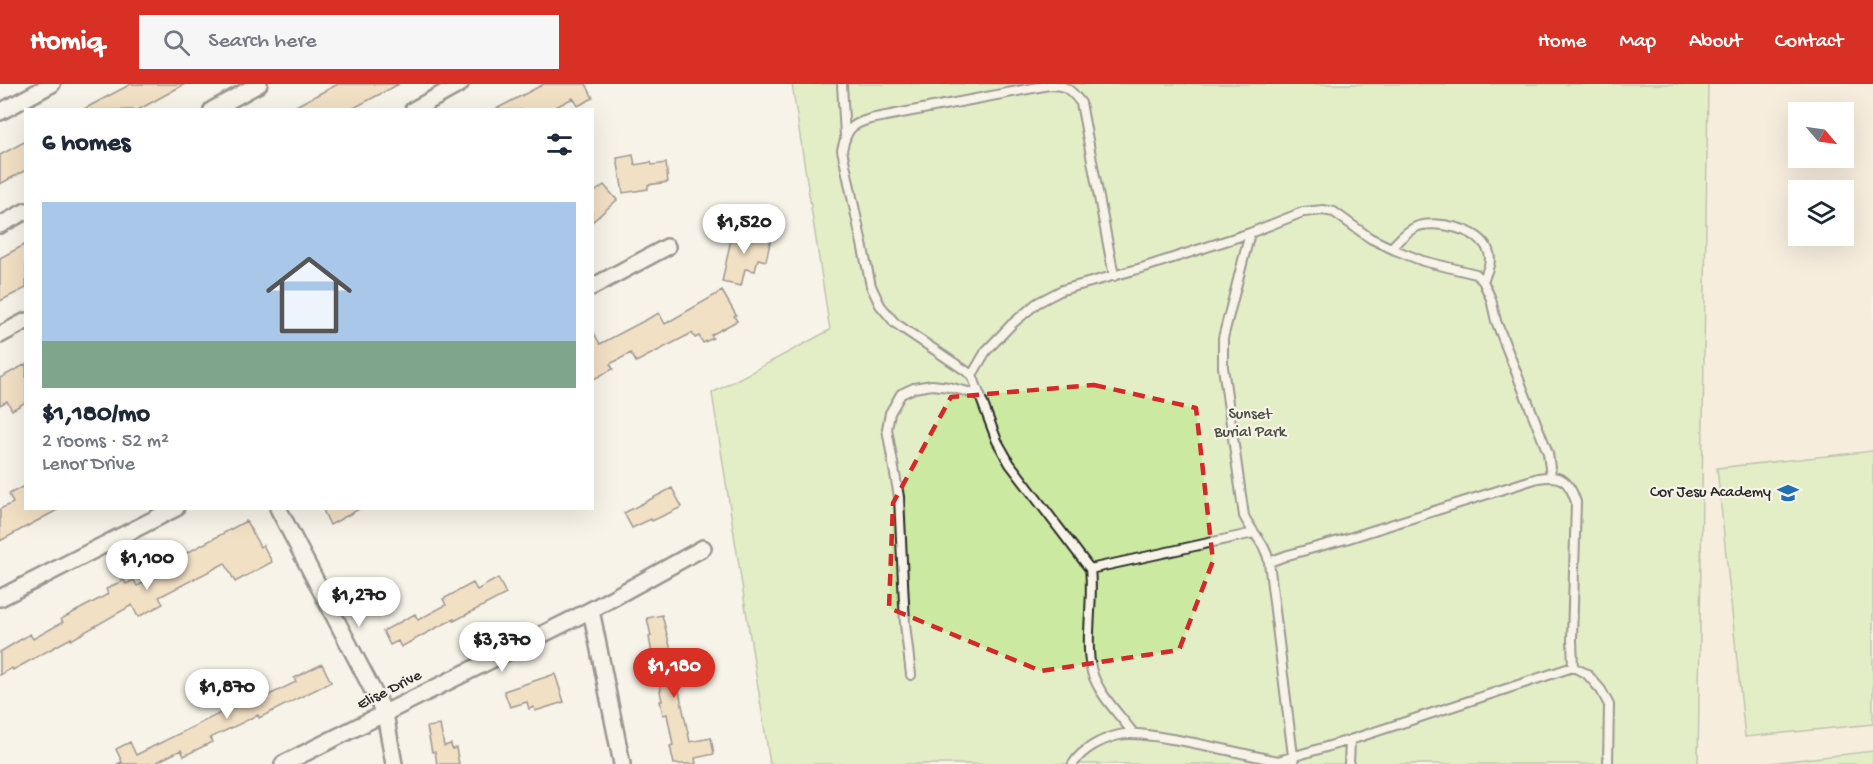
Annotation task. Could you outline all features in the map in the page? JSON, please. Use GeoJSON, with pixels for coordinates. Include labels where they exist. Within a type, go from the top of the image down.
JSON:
{"type":"FeatureCollection","features":[{"type":"Feature","properties":{"kind":"street"},"geometry":{"type":"LineString","coordinates":[[0,112],[52,84]]}},
{"type":"Feature","properties":{"kind":"street"},"geometry":{"type":"LineString","coordinates":[[216,108],[258,84]]}},
{"type":"Feature","properties":{"kind":"street"},"geometry":{"type":"LineString","coordinates":[[417,108],[460,84]]}},
{"type":"Feature","properties":{"kind":"street"},"geometry":{"type":"LineString","coordinates":[[0,225],[24,212]]}},
{"type":"Feature","properties":{"kind":"street"},"geometry":{"type":"LineString","coordinates":[[594,286],[667,247]]}},
{"type":"Feature","properties":{"kind":"street"},"geometry":{"type":"LineString","coordinates":[[0,335],[24,322]]}},
{"type":"Feature","properties":{"kind":"street"},"geometry":{"type":"LineString","coordinates":[[0,598],[172,510]]}},
{"type":"Feature","properties":{"kind":"street"},"geometry":{"type":"LineString","coordinates":[[279,510],[386,714],[394,764]]}},
{"type":"Feature","properties":{"kind":"street","name":"Elise Drive"},"geometry":{"type":"LineString","coordinates":[[283,764],[591,610],[703,548]]}},
{"type":"Feature","properties":{"kind":"street"},"geometry":{"type":"LineString","coordinates":[[591,610],[622,764]]}},
{"type":"Feature","properties":{"kind":"lane"},"geometry":{"type":"LineString","coordinates":[[842,84],[845,136],[842,150],[871,286],[880,305],[902,328],[972,375],[989,424],[1010,464],[1090,569],[1092,584],[1089,653],[1092,672],[1100,689],[1134,734]]}},
{"type":"Feature","properties":{"kind":"lane"},"geometry":{"type":"LineString","coordinates":[[845,136],[855,124],[870,119],[1049,85],[1072,88],[1081,103],[1114,276]]}},
{"type":"Feature","properties":{"kind":"lane"},"geometry":{"type":"LineString","coordinates":[[972,375],[986,351],[1012,324],[1037,303],[1062,290],[1114,276],[1250,232],[1303,212],[1323,210],[1334,212],[1370,238],[1391,248],[1423,261],[1476,274],[1484,281],[1496,321],[1548,453],[1551,476]]}},
{"type":"Feature","properties":{"kind":"lane"},"geometry":{"type":"LineString","coordinates":[[1391,248],[1405,233],[1418,226],[1448,225],[1474,235],[1484,242],[1489,251],[1490,263],[1484,281]]}},
{"type":"Feature","properties":{"kind":"lane"},"geometry":{"type":"LineString","coordinates":[[1250,232],[1223,338],[1223,367],[1244,516],[1267,550],[1293,760]]}},
{"type":"Feature","properties":{"kind":"lane"},"geometry":{"type":"LineString","coordinates":[[911,675],[904,624],[899,497],[887,429],[890,413],[901,394],[914,388],[932,385],[980,395]]}},
{"type":"Feature","properties":{"kind":"lane"},"geometry":{"type":"LineString","coordinates":[[1269,562],[1538,478],[1551,476],[1564,480],[1571,488],[1576,502],[1573,667]]}},
{"type":"Feature","properties":{"kind":"lane"},"geometry":{"type":"LineString","coordinates":[[1090,569],[1254,533]]}},
{"type":"Feature","properties":{"kind":"lane"},"geometry":{"type":"LineString","coordinates":[[1073,764],[1078,757],[1097,743],[1120,734],[1183,740],[1282,762],[1293,760],[1573,667],[1587,674],[1601,690],[1609,705],[1608,764]]}},
{"type":"Feature","properties":{"kind":"lane"},"geometry":{"type":"LineString","coordinates":[[1349,764],[1350,740]]}},
{"type":"Feature","properties":{"kind":"highlighted area"},"geometry":{"type":"Polygon","coordinates":[[[1094,385],[1196,408],[1213,561],[1179,650],[1041,671],[889,608],[893,503],[951,397],[1094,385]]]}},
{"type":"Feature","properties":{"kind":"shaded area","name":"Cor Jesu Academy"},"geometry":{"type":"Polygon","coordinates":[[[1708,84],[1873,84],[1873,751],[1763,764],[1698,764],[1708,84]]]}},
{"type":"Feature","properties":{"kind":"green space","name":"Sunset Burial Park"},"geometry":{"type":"Polygon","coordinates":[[[792,84],[1708,84],[1698,764],[770,764],[712,393],[830,330],[792,84]]]}},
{"type":"Feature","properties":{"kind":"green space"},"geometry":{"type":"Polygon","coordinates":[[[1873,451],[1873,724],[1745,737],[1717,468],[1873,451]]]}},
{"type":"Feature","properties":{"kind":"green space"},"geometry":{"type":"Polygon","coordinates":[[[1873,751],[1873,764],[1763,764],[1873,751]]]}},
{"type":"Feature","properties":{"kind":"building"},"geometry":{"type":"Polygon","coordinates":[[[131,84],[185,84],[142,108],[86,108],[131,84]]]}},
{"type":"Feature","properties":{"kind":"building"},"geometry":{"type":"Polygon","coordinates":[[[338,84],[399,84],[354,108],[292,108],[338,84]]]}},
{"type":"Feature","properties":{"kind":"building"},"geometry":{"type":"Polygon","coordinates":[[[544,84],[586,84],[593,98],[578,106],[573,98],[554,108],[498,108],[544,84]]]}},
{"type":"Feature","properties":{"kind":"building"},"geometry":{"type":"Polygon","coordinates":[[[24,142],[24,171],[0,184],[0,155],[24,142]]]}},
{"type":"Feature","properties":{"kind":"building"},"geometry":{"type":"Polygon","coordinates":[[[633,155],[635,165],[651,162],[652,165],[666,163],[668,182],[648,185],[648,189],[623,193],[617,158],[633,155]]]}},
{"type":"Feature","properties":{"kind":"building"},"geometry":{"type":"Polygon","coordinates":[[[604,185],[617,200],[594,220],[594,192],[604,185]]]}},
{"type":"Feature","properties":{"kind":"building"},"geometry":{"type":"Polygon","coordinates":[[[733,229],[771,238],[766,261],[758,259],[755,271],[745,269],[741,286],[722,282],[733,229]]]}},
{"type":"Feature","properties":{"kind":"building"},"geometry":{"type":"Polygon","coordinates":[[[24,245],[24,289],[0,301],[0,258],[24,245]]]}},
{"type":"Feature","properties":{"kind":"building"},"geometry":{"type":"Polygon","coordinates":[[[722,291],[737,321],[711,335],[713,338],[703,343],[699,336],[695,338],[692,333],[636,362],[631,353],[610,364],[613,369],[594,379],[594,333],[600,344],[659,313],[665,324],[722,291]]]}},
{"type":"Feature","properties":{"kind":"building"},"geometry":{"type":"Polygon","coordinates":[[[24,365],[24,403],[12,410],[7,401],[0,405],[0,378],[24,365]]]}},
{"type":"Feature","properties":{"kind":"building"},"geometry":{"type":"Polygon","coordinates":[[[24,486],[24,510],[57,510],[0,541],[0,509],[13,503],[9,494],[24,486]]]}},
{"type":"Feature","properties":{"kind":"building"},"geometry":{"type":"Polygon","coordinates":[[[672,488],[682,507],[632,528],[624,513],[672,488]]]}},
{"type":"Feature","properties":{"kind":"building"},"geometry":{"type":"Polygon","coordinates":[[[323,510],[357,510],[330,525],[323,510]]]}},
{"type":"Feature","properties":{"kind":"building"},"geometry":{"type":"Polygon","coordinates":[[[246,521],[260,547],[263,545],[272,562],[235,582],[225,563],[159,597],[163,604],[138,617],[132,605],[71,640],[71,638],[0,675],[0,652],[30,634],[33,639],[63,622],[61,619],[108,594],[106,589],[124,580],[126,584],[134,580],[137,586],[158,576],[155,570],[246,521]]]}},
{"type":"Feature","properties":{"kind":"building"},"geometry":{"type":"Polygon","coordinates":[[[498,578],[506,594],[401,647],[398,641],[390,645],[383,631],[415,614],[418,620],[446,605],[443,599],[473,583],[477,590],[498,578]]]}},
{"type":"Feature","properties":{"kind":"building"},"geometry":{"type":"Polygon","coordinates":[[[662,615],[671,650],[669,651],[676,687],[678,687],[690,742],[711,738],[714,754],[695,758],[696,764],[674,764],[670,746],[673,745],[667,714],[663,715],[660,701],[662,701],[661,690],[654,653],[652,654],[647,618],[662,615]]]}},
{"type":"Feature","properties":{"kind":"building"},"geometry":{"type":"Polygon","coordinates":[[[322,664],[331,682],[259,718],[258,715],[210,738],[212,742],[184,756],[181,750],[153,764],[117,764],[122,762],[116,749],[130,742],[136,755],[263,692],[265,697],[296,682],[294,678],[322,664]]]}},
{"type":"Feature","properties":{"kind":"building"},"geometry":{"type":"Polygon","coordinates":[[[555,674],[564,702],[535,711],[534,707],[529,709],[527,702],[510,707],[504,691],[555,674]]]}},
{"type":"Feature","properties":{"kind":"building"},"geometry":{"type":"Polygon","coordinates":[[[440,725],[444,746],[451,744],[452,749],[456,748],[459,764],[437,764],[427,727],[440,725]]]}},
{"type":"Feature","properties":{"kind":"place","name":"Cor Jesu Academy"},"geometry":{"type":"Point","coordinates":[1788,493]}}]}
